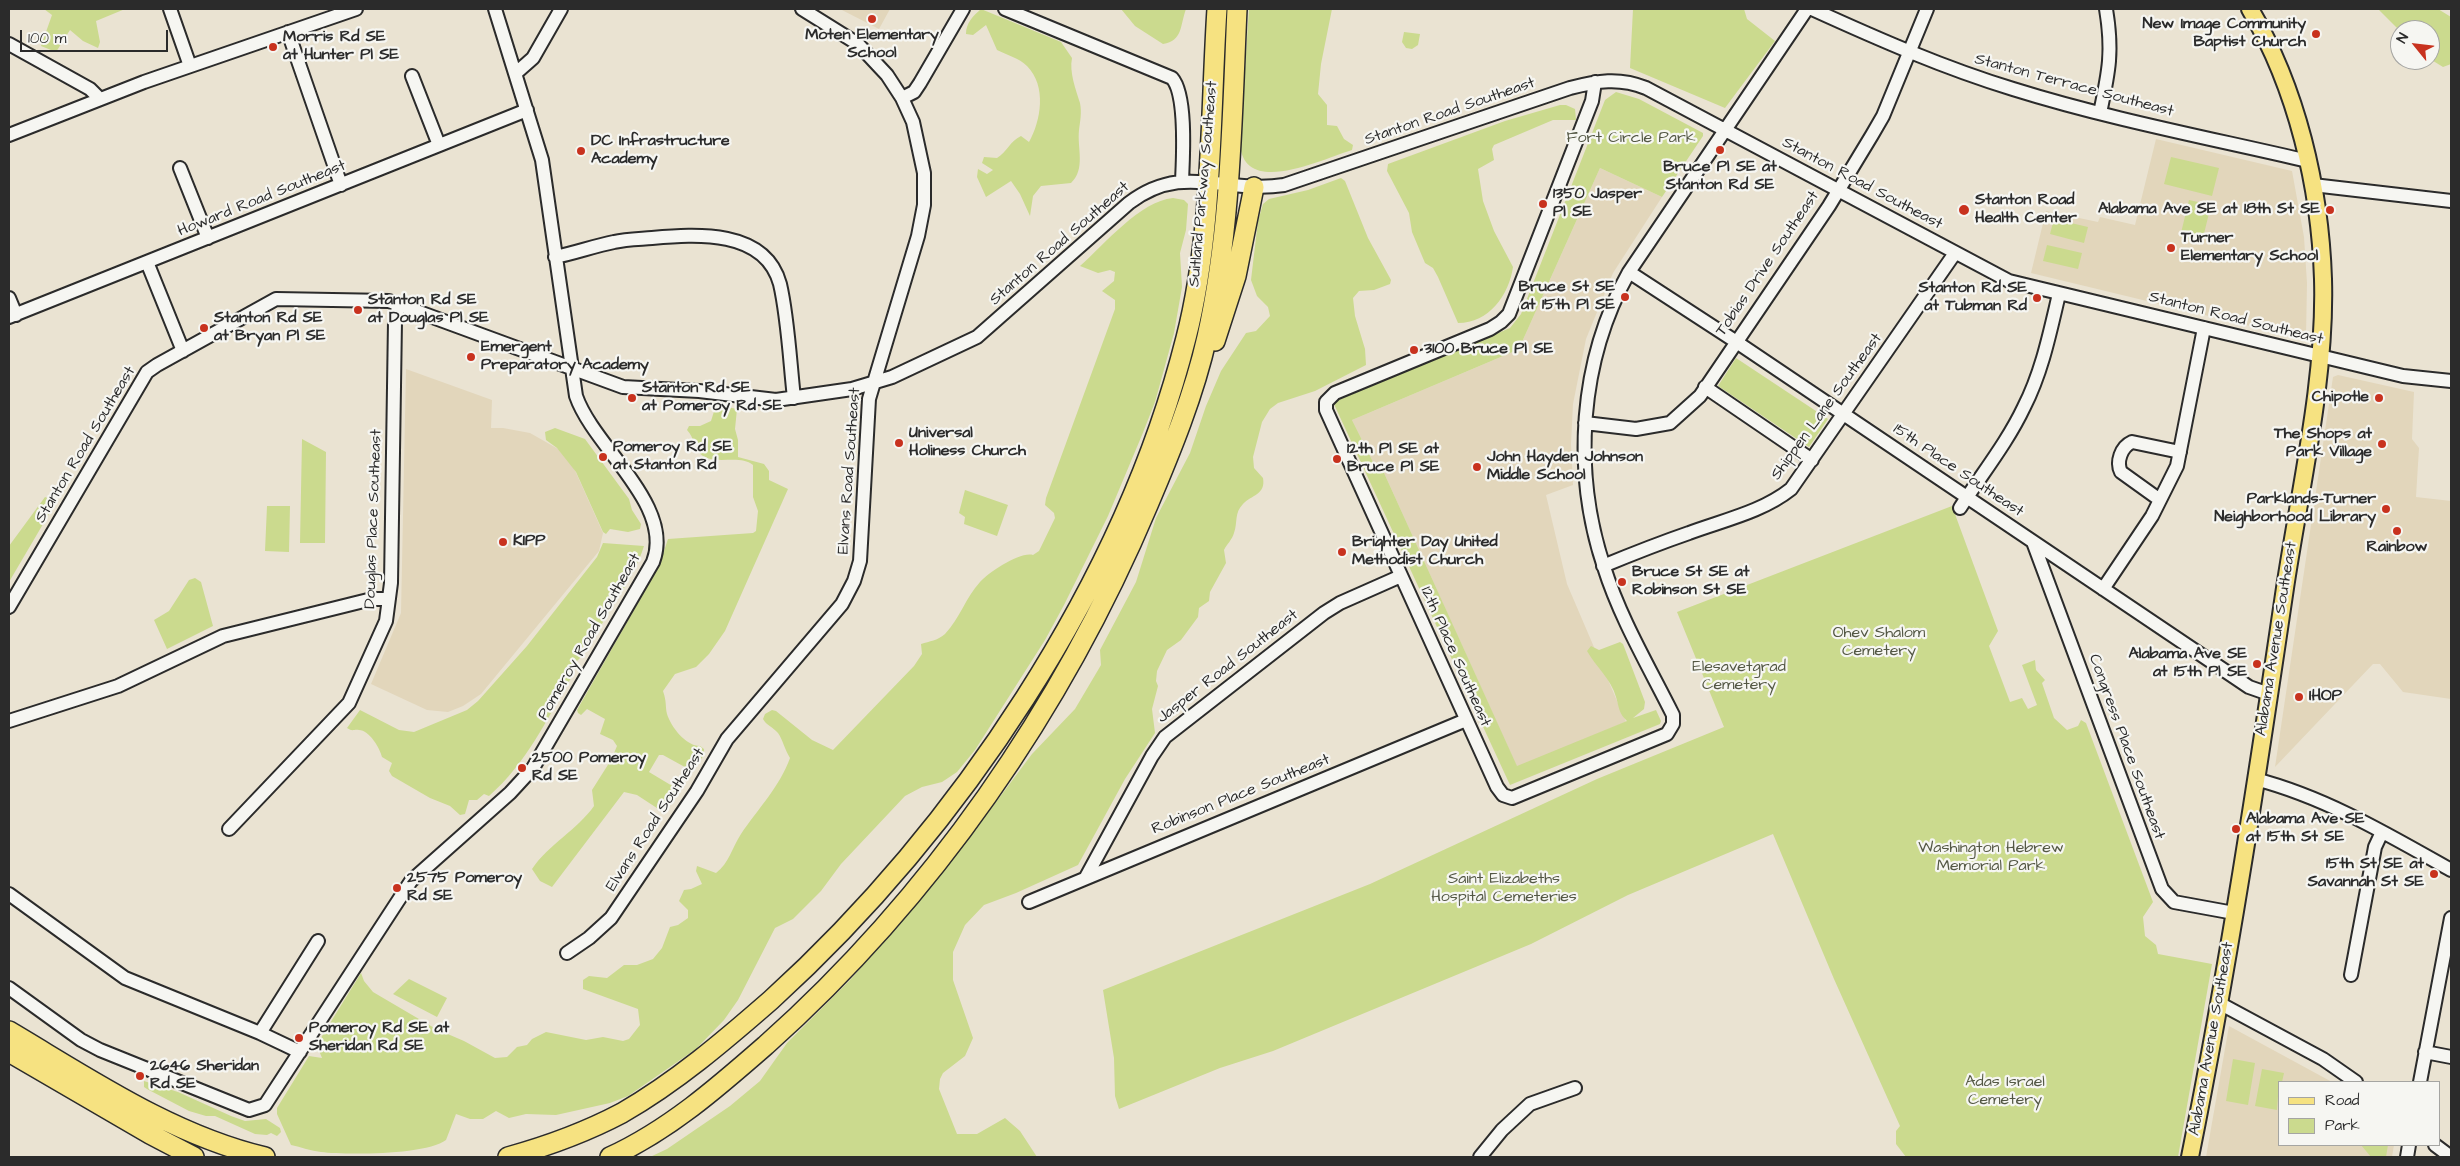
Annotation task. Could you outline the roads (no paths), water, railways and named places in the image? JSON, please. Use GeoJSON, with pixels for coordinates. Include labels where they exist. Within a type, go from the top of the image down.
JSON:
{"type":"FeatureCollection","features":[{"type":"Feature","properties":{"kind":"highway","name":"Suitland Parkway Southeast"},"geometry":{"type":"LineString","coordinates":[[508,1157],[562,1140],[622,1113],[668,1083],[726,1038],[802,970],[856,916],[918,845],[980,763],[1022,702],[1077,608],[1118,525],[1154,438],[1188,334],[1201,252],[1217,9]]}},
{"type":"Feature","properties":{"kind":"highway","name":"Suitland Parkway Southeast"},"geometry":{"type":"LineString","coordinates":[[610,1157],[651,1135],[685,1112],[778,1034],[862,950],[952,843],[1028,736],[1082,644],[1133,541],[1189,399],[1207,337],[1217,281],[1227,185],[1237,9]]}},
{"type":"Feature","properties":{"kind":"highway"},"geometry":{"type":"LineString","coordinates":[[1189,399],[1228,306],[1240,262],[1254,187]]}},
{"type":"Feature","properties":{"kind":"highway"},"geometry":{"type":"LineString","coordinates":[[9,1021],[61,1062]]}},
{"type":"Feature","properties":{"kind":"highway"},"geometry":{"type":"LineString","coordinates":[[9,1030],[158,1117],[225,1145],[265,1157]]}},
{"type":"Feature","properties":{"kind":"highway"},"geometry":{"type":"LineString","coordinates":[[9,1052],[150,1134],[194,1157]]}},
{"type":"Feature","properties":{"kind":"main road","name":"Alabama Avenue Southeast"},"geometry":{"type":"LineString","coordinates":[[2190,1157],[2219,1003],[2269,694],[2314,405],[2322,331],[2323,282],[2320,232],[2308,161],[2284,83],[2250,9]]}},
{"type":"Feature","properties":{"kind":"street"},"geometry":{"type":"LineString","coordinates":[[170,9],[190,66]]}},
{"type":"Feature","properties":{"kind":"street"},"geometry":{"type":"LineString","coordinates":[[9,135],[100,99],[288,32],[326,14],[356,9]]}},
{"type":"Feature","properties":{"kind":"street","name":"Pomeroy Road Southeast"},"geometry":{"type":"LineString","coordinates":[[9,988],[81,1040],[100,1050],[249,1110],[261,1108],[265,1105],[411,881],[510,793],[533,768],[655,557],[657,531],[652,513],[585,414],[576,396],[542,160],[495,9]]}},
{"type":"Feature","properties":{"kind":"street"},"geometry":{"type":"LineString","coordinates":[[516,73],[533,58],[560,9]]}},
{"type":"Feature","properties":{"kind":"street","name":"Elvans Road Southeast"},"geometry":{"type":"LineString","coordinates":[[567,953],[589,938],[611,918],[697,791],[727,739],[846,595],[860,561],[864,524],[868,399],[918,236],[924,205],[925,179],[922,153],[913,122],[902,98],[884,70],[862,47],[837,29],[802,9]]}},
{"type":"Feature","properties":{"kind":"street"},"geometry":{"type":"LineString","coordinates":[[902,98],[914,92],[963,9]]}},
{"type":"Feature","properties":{"kind":"street"},"geometry":{"type":"LineString","coordinates":[[1005,9],[1172,78],[1177,86],[1183,130],[1182,181]]}},
{"type":"Feature","properties":{"kind":"street"},"geometry":{"type":"LineString","coordinates":[[1603,566],[1587,493],[1584,449],[1585,423],[1592,370],[1602,332],[1629,272],[1807,9]]}},
{"type":"Feature","properties":{"kind":"street","name":"Stanton Terrace Southeast"},"geometry":{"type":"LineString","coordinates":[[1812,9],[1910,53],[2014,90],[2100,113],[2308,161]]}},
{"type":"Feature","properties":{"kind":"street","name":"Tobias Drive Southeast"},"geometry":{"type":"LineString","coordinates":[[1585,423],[1636,429],[1670,423],[1694,402],[1838,190],[1883,116],[1927,9]]}},
{"type":"Feature","properties":{"kind":"street"},"geometry":{"type":"LineString","coordinates":[[2100,113],[2110,69],[2111,40],[2106,9]]}},
{"type":"Feature","properties":{"kind":"street"},"geometry":{"type":"LineString","coordinates":[[288,32],[341,185]]}},
{"type":"Feature","properties":{"kind":"street"},"geometry":{"type":"LineString","coordinates":[[9,44],[90,89],[100,99]]}},
{"type":"Feature","properties":{"kind":"street"},"geometry":{"type":"LineString","coordinates":[[412,76],[439,145]]}},
{"type":"Feature","properties":{"kind":"street","name":"Stanton Road Southeast"},"geometry":{"type":"LineString","coordinates":[[9,607],[142,380],[152,368],[279,299],[399,303],[623,387],[717,392],[767,399],[794,398],[852,389],[872,384],[977,337],[1129,203],[1155,187],[1182,181],[1254,187],[1272,186],[1296,181],[1563,90],[1595,82],[1616,80],[1636,84],[2009,281],[2403,376],[2451,382]]}},
{"type":"Feature","properties":{"kind":"street","name":"12th Place Southeast"},"geometry":{"type":"LineString","coordinates":[[1595,82],[1592,101],[1514,305],[1501,322],[1490,329],[1335,393],[1327,399],[1326,410],[1496,787],[1506,796],[1517,796],[1622,753],[1667,734],[1672,727],[1673,715],[1627,622],[1603,566]]}},
{"type":"Feature","properties":{"kind":"street","name":"Howard Road Southeast"},"geometry":{"type":"LineString","coordinates":[[12,316],[527,110]]}},
{"type":"Feature","properties":{"kind":"street"},"geometry":{"type":"LineString","coordinates":[[180,168],[208,238]]}},
{"type":"Feature","properties":{"kind":"street"},"geometry":{"type":"LineString","coordinates":[[2313,185],[2451,201]]}},
{"type":"Feature","properties":{"kind":"street"},"geometry":{"type":"LineString","coordinates":[[555,257],[580,253],[615,242],[684,235],[722,237],[743,243],[765,258],[779,283],[794,398]]}},
{"type":"Feature","properties":{"kind":"street","name":"Shippen Lane Southeast"},"geometry":{"type":"LineString","coordinates":[[1603,566],[1778,499],[1791,489],[1955,253]]}},
{"type":"Feature","properties":{"kind":"street"},"geometry":{"type":"LineString","coordinates":[[147,262],[183,351]]}},
{"type":"Feature","properties":{"kind":"street","name":"15th Place Southeast"},"geometry":{"type":"LineString","coordinates":[[1629,272],[1844,414],[1964,502],[2033,542],[2249,687],[2269,694]]}},
{"type":"Feature","properties":{"kind":"street"},"geometry":{"type":"LineString","coordinates":[[1964,502],[2024,407],[2034,385],[2050,334],[2059,294]]}},
{"type":"Feature","properties":{"kind":"street"},"geometry":{"type":"LineString","coordinates":[[9,298],[12,316]]}},
{"type":"Feature","properties":{"kind":"street","name":"Douglas Place Southeast"},"geometry":{"type":"LineString","coordinates":[[229,829],[345,709],[386,620],[389,599],[395,321],[399,303]]}},
{"type":"Feature","properties":{"kind":"street"},"geometry":{"type":"LineString","coordinates":[[2103,589],[2169,485],[2180,452],[2204,328]]}},
{"type":"Feature","properties":{"kind":"street"},"geometry":{"type":"LineString","coordinates":[[1705,387],[1812,460]]}},
{"type":"Feature","properties":{"kind":"street"},"geometry":{"type":"LineString","coordinates":[[2160,500],[2121,472],[2119,460],[2125,446],[2132,442],[2180,452]]}},
{"type":"Feature","properties":{"kind":"street","name":"Congress Place Southeast"},"geometry":{"type":"LineString","coordinates":[[2033,542],[2162,889],[2174,902],[2234,913]]}},
{"type":"Feature","properties":{"kind":"street","name":"Jasper Road Southeast"},"geometry":{"type":"LineString","coordinates":[[1086,877],[1152,756],[1165,737],[1340,602],[1400,576]]}},
{"type":"Feature","properties":{"kind":"street"},"geometry":{"type":"LineString","coordinates":[[9,721],[118,686],[223,636],[372,599],[389,599]]}},
{"type":"Feature","properties":{"kind":"street","name":"Robinson Place Southeast"},"geometry":{"type":"LineString","coordinates":[[1029,902],[1466,720]]}},
{"type":"Feature","properties":{"kind":"street"},"geometry":{"type":"LineString","coordinates":[[2255,779],[2280,785],[2326,804],[2451,870]]}},
{"type":"Feature","properties":{"kind":"street"},"geometry":{"type":"LineString","coordinates":[[2351,975],[2375,847],[2382,832]]}},
{"type":"Feature","properties":{"kind":"street"},"geometry":{"type":"LineString","coordinates":[[9,894],[125,978],[260,1033],[300,1052]]}},
{"type":"Feature","properties":{"kind":"street"},"geometry":{"type":"LineString","coordinates":[[2420,1081],[2451,918]]}},
{"type":"Feature","properties":{"kind":"street"},"geometry":{"type":"LineString","coordinates":[[260,1033],[318,941]]}},
{"type":"Feature","properties":{"kind":"street"},"geometry":{"type":"LineString","coordinates":[[2219,1003],[2323,1059],[2355,1081]]}},
{"type":"Feature","properties":{"kind":"street"},"geometry":{"type":"LineString","coordinates":[[2425,1052],[2451,1057]]}},
{"type":"Feature","properties":{"kind":"street"},"geometry":{"type":"LineString","coordinates":[[1480,1157],[1502,1130],[1530,1104],[1575,1088]]}},
{"type":"Feature","properties":{"kind":"street"},"geometry":{"type":"LineString","coordinates":[[2436,1146],[2451,1157]]}},
{"type":"Feature","properties":{"kind":"place","name":"Moten Elementary School"},"geometry":{"type":"Point","coordinates":[872,19]}},
{"type":"Feature","properties":{"kind":"place","name":"New Image Community Baptist Church"},"geometry":{"type":"Point","coordinates":[2316,34]}},
{"type":"Feature","properties":{"kind":"place","name":"Morris Rd SE at Hunter Pl SE"},"geometry":{"type":"Point","coordinates":[273,47]}},
{"type":"Feature","properties":{"kind":"place","name":"Bruce Pl SE at Stanton Rd SE"},"geometry":{"type":"Point","coordinates":[1720,150]}},
{"type":"Feature","properties":{"kind":"place","name":"DC Infrastructure Academy"},"geometry":{"type":"Point","coordinates":[581,151]}},
{"type":"Feature","properties":{"kind":"place","name":"1350 Jasper Pl SE"},"geometry":{"type":"Point","coordinates":[1543,204]}},
{"type":"Feature","properties":{"kind":"place","name":"Stanton Road Health Center"},"geometry":{"type":"Point","coordinates":[1964,210]}},
{"type":"Feature","properties":{"kind":"place","name":"Alabama Ave SE at 18th St SE"},"geometry":{"type":"Point","coordinates":[2330,210]}},
{"type":"Feature","properties":{"kind":"place","name":"Turner Elementary School"},"geometry":{"type":"Point","coordinates":[2171,248]}},
{"type":"Feature","properties":{"kind":"place","name":"Bruce St SE at 15th Pl SE"},"geometry":{"type":"Point","coordinates":[1625,297]}},
{"type":"Feature","properties":{"kind":"place","name":"Stanton Rd SE at Tubman Rd"},"geometry":{"type":"Point","coordinates":[2037,298]}},
{"type":"Feature","properties":{"kind":"place","name":"Stanton Rd SE at Douglas Pl SE"},"geometry":{"type":"Point","coordinates":[358,310]}},
{"type":"Feature","properties":{"kind":"place","name":"Stanton Rd SE at Bryan Pl SE"},"geometry":{"type":"Point","coordinates":[204,328]}},
{"type":"Feature","properties":{"kind":"place","name":"3100 Bruce Pl SE"},"geometry":{"type":"Point","coordinates":[1414,350]}},
{"type":"Feature","properties":{"kind":"place","name":"Emergent Preparatory Academy"},"geometry":{"type":"Point","coordinates":[471,357]}},
{"type":"Feature","properties":{"kind":"place","name":"Stanton Rd SE at Pomeroy Rd SE"},"geometry":{"type":"Point","coordinates":[632,398]}},
{"type":"Feature","properties":{"kind":"place","name":"Chipotle"},"geometry":{"type":"Point","coordinates":[2379,398]}},
{"type":"Feature","properties":{"kind":"place","name":"Universal Holiness Church"},"geometry":{"type":"Point","coordinates":[899,443]}},
{"type":"Feature","properties":{"kind":"place","name":"The Shops at Park Village"},"geometry":{"type":"Point","coordinates":[2382,444]}},
{"type":"Feature","properties":{"kind":"place","name":"Pomeroy Rd SE at Stanton Rd"},"geometry":{"type":"Point","coordinates":[603,457]}},
{"type":"Feature","properties":{"kind":"place","name":"12th Pl SE at Bruce Pl SE"},"geometry":{"type":"Point","coordinates":[1337,459]}},
{"type":"Feature","properties":{"kind":"place","name":"John Hayden Johnson Middle School"},"geometry":{"type":"Point","coordinates":[1477,467]}},
{"type":"Feature","properties":{"kind":"place","name":"Parklands-Turner Neighborhood Library"},"geometry":{"type":"Point","coordinates":[2386,509]}},
{"type":"Feature","properties":{"kind":"place","name":"Rainbow"},"geometry":{"type":"Point","coordinates":[2397,531]}},
{"type":"Feature","properties":{"kind":"place","name":"KIPP"},"geometry":{"type":"Point","coordinates":[503,542]}},
{"type":"Feature","properties":{"kind":"place","name":"Brighter Day United Methodist Church"},"geometry":{"type":"Point","coordinates":[1342,552]}},
{"type":"Feature","properties":{"kind":"place","name":"Bruce St SE at Robinson St SE"},"geometry":{"type":"Point","coordinates":[1622,582]}},
{"type":"Feature","properties":{"kind":"place","name":"Alabama Ave SE at 15th Pl SE"},"geometry":{"type":"Point","coordinates":[2257,664]}},
{"type":"Feature","properties":{"kind":"place","name":"IHOP"},"geometry":{"type":"Point","coordinates":[2299,697]}},
{"type":"Feature","properties":{"kind":"place","name":"2500 Pomeroy Rd SE"},"geometry":{"type":"Point","coordinates":[522,768]}},
{"type":"Feature","properties":{"kind":"place","name":"Alabama Ave SE at 15th St SE"},"geometry":{"type":"Point","coordinates":[2236,829]}},
{"type":"Feature","properties":{"kind":"place","name":"15th St SE at Savannah St SE"},"geometry":{"type":"Point","coordinates":[2434,874]}},
{"type":"Feature","properties":{"kind":"place","name":"2575 Pomeroy Rd SE"},"geometry":{"type":"Point","coordinates":[397,888]}},
{"type":"Feature","properties":{"kind":"place","name":"Pomeroy Rd SE at Sheridan Rd SE"},"geometry":{"type":"Point","coordinates":[299,1038]}},
{"type":"Feature","properties":{"kind":"place","name":"2646 Sheridan Rd SE"},"geometry":{"type":"Point","coordinates":[140,1076]}},
{"type":"Feature","properties":{"kind":"park label","name":"Fort Circle Park"},"geometry":{"type":"Point","coordinates":[1631,139]}},
{"type":"Feature","properties":{"kind":"park label","name":"Ohev Shalom Cemetery"},"geometry":{"type":"Point","coordinates":[1879,643]}},
{"type":"Feature","properties":{"kind":"park label","name":"Elesavetgrad Cemetery"},"geometry":{"type":"Point","coordinates":[1739,677]}},
{"type":"Feature","properties":{"kind":"park label","name":"Washington Hebrew Memorial Park"},"geometry":{"type":"Point","coordinates":[1991,858]}},
{"type":"Feature","properties":{"kind":"park label","name":"Saint Elizabeths Hospital Cemeteries"},"geometry":{"type":"Point","coordinates":[1504,889]}},
{"type":"Feature","properties":{"kind":"park label","name":"Adas Israel Cemetery"},"geometry":{"type":"Point","coordinates":[2005,1092]}}]}
